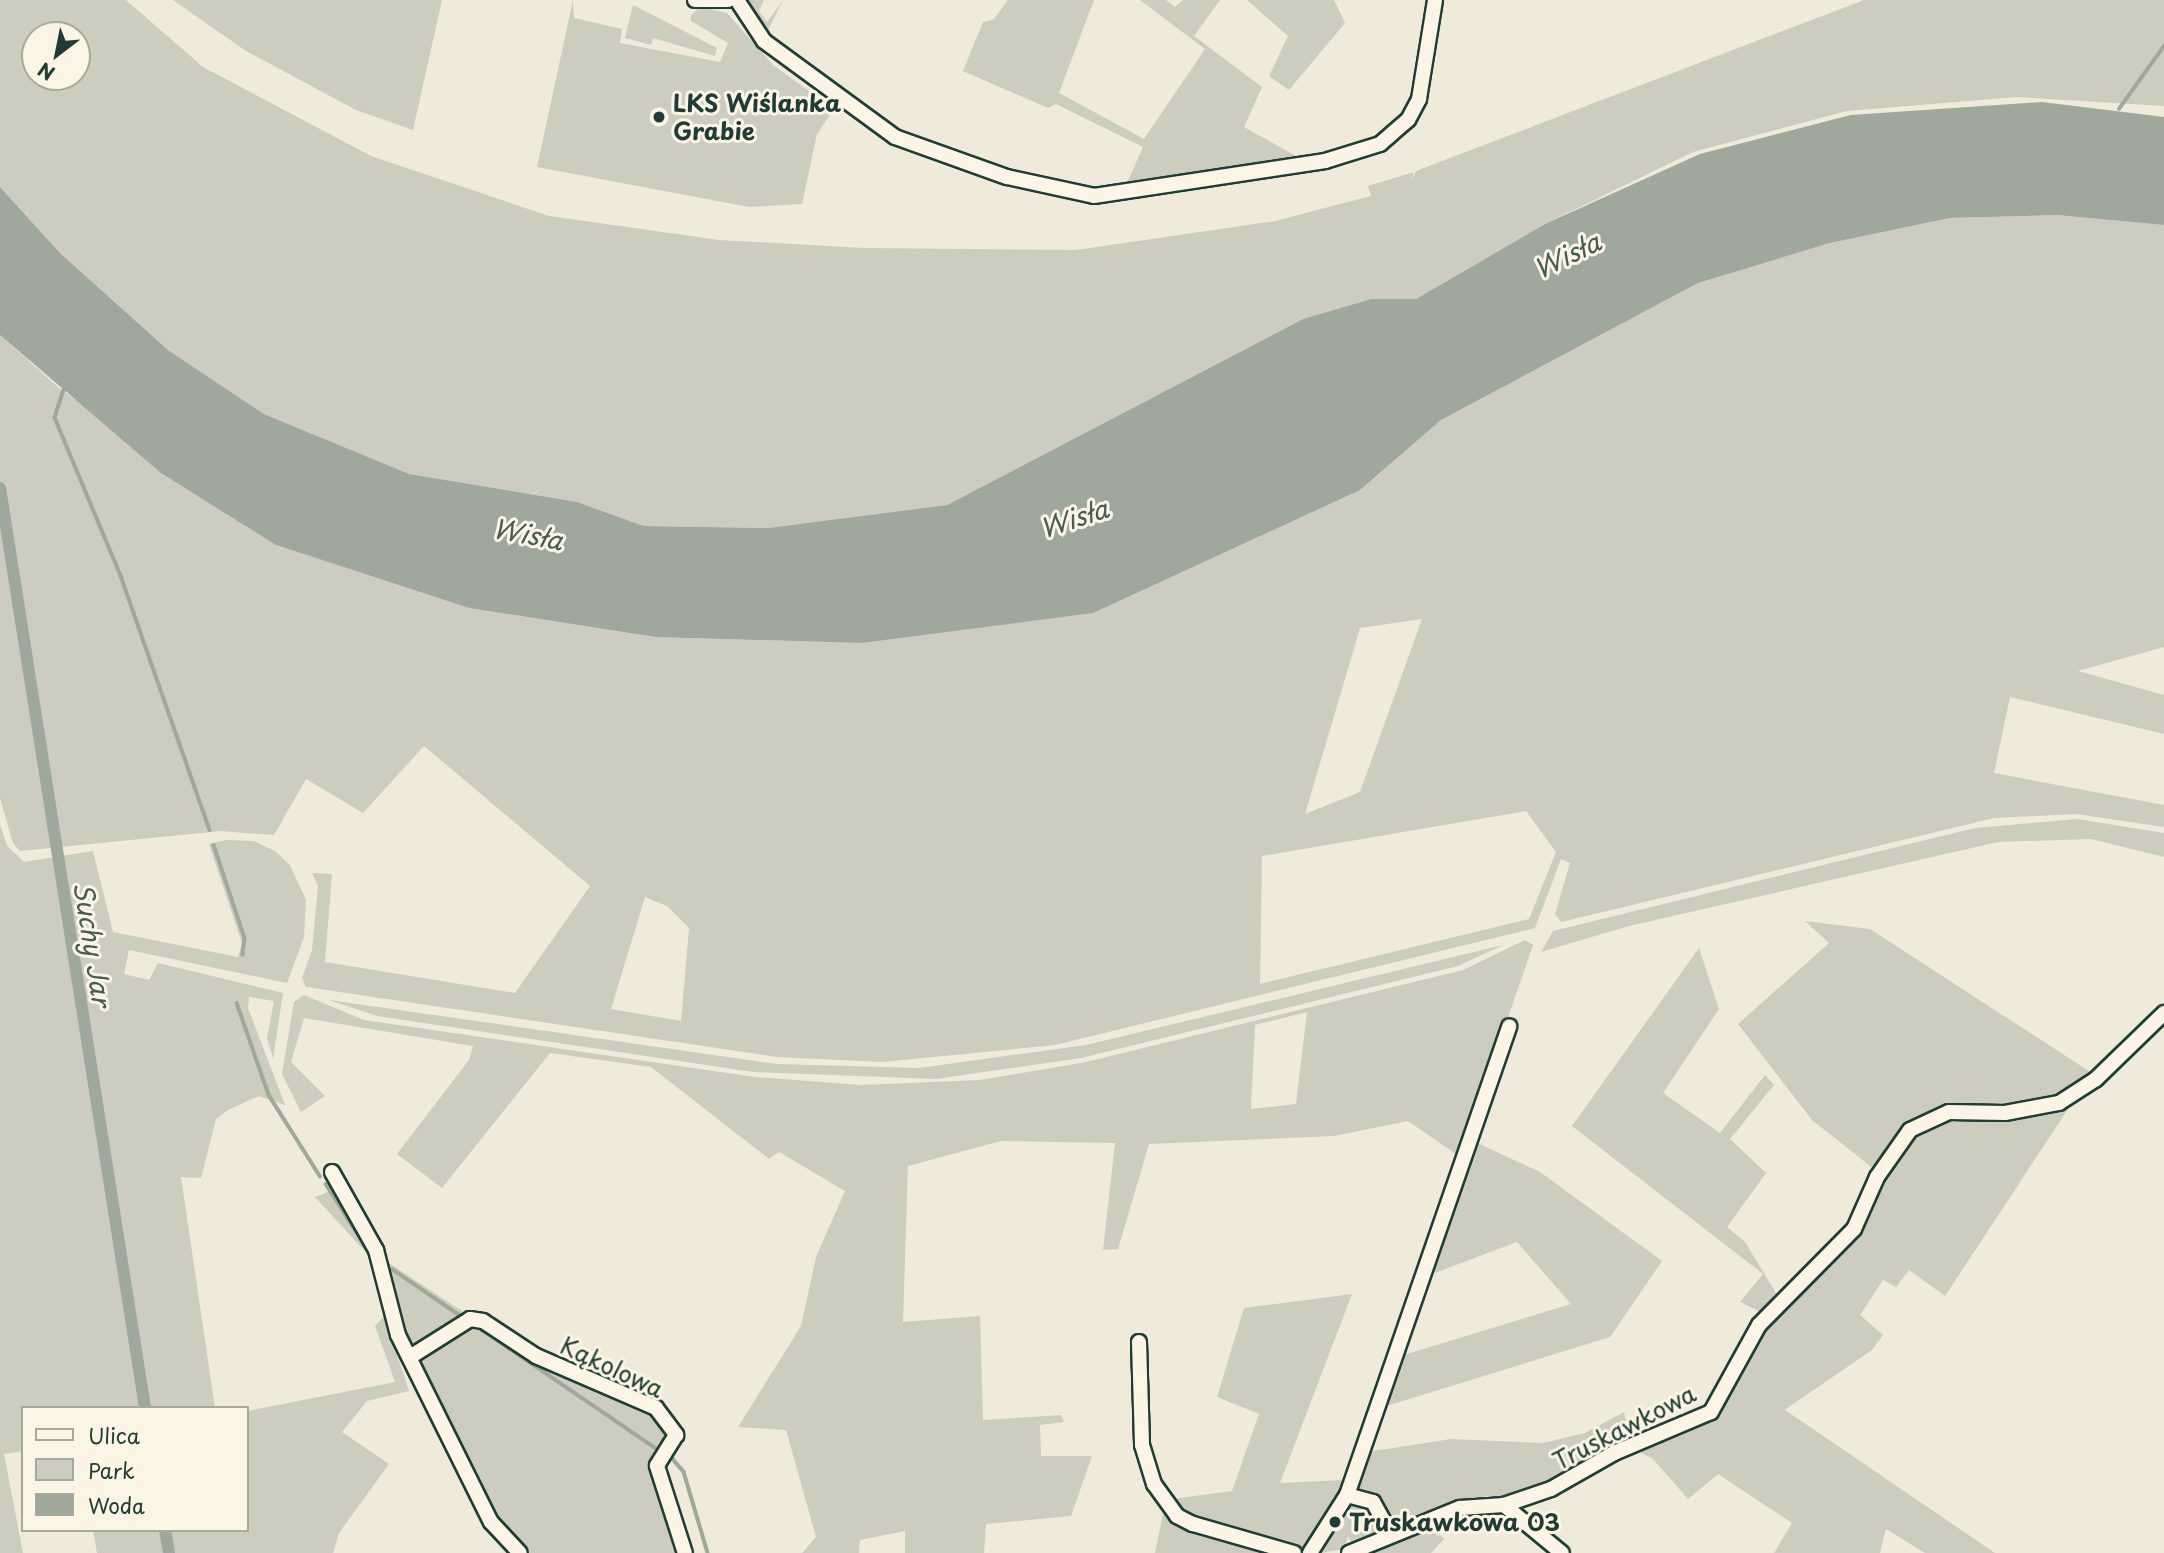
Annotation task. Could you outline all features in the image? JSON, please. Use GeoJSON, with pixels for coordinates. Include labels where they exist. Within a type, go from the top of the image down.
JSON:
{"type":"FeatureCollection","features":[{"type":"Feature","properties":{"kind":"street"},"geometry":{"type":"LineString","coordinates":[[695,0],[729,0]]}},
{"type":"Feature","properties":{"kind":"street"},"geometry":{"type":"LineString","coordinates":[[737,0],[764,41],[895,137],[1007,177],[1094,196],[1325,161],[1380,144],[1408,120],[1419,99],[1435,0]]}},
{"type":"Feature","properties":{"kind":"street","name":"Truskawkowa"},"geometry":{"type":"LineString","coordinates":[[1349,1553],[1390,1533],[1460,1508],[1504,1505],[1711,1412],[1759,1325],[1854,1229],[1892,1153],[1922,1119],[2059,1103],[2096,1079],[2164,1013]]}},
{"type":"Feature","properties":{"kind":"street"},"geometry":{"type":"LineString","coordinates":[[1310,1553],[1347,1495],[1509,1026]]}},
{"type":"Feature","properties":{"kind":"street"},"geometry":{"type":"LineString","coordinates":[[332,1172],[376,1250],[398,1335],[491,1522],[520,1553]]}},
{"type":"Feature","properties":{"kind":"street","name":"Kąkolowa"},"geometry":{"type":"LineString","coordinates":[[410,1357],[470,1319],[483,1321],[536,1356],[656,1408],[676,1435],[657,1466],[685,1553]]}},
{"type":"Feature","properties":{"kind":"street"},"geometry":{"type":"LineString","coordinates":[[1139,1342],[1142,1445],[1162,1494],[1193,1524],[1294,1553]]}},
{"type":"Feature","properties":{"kind":"street"},"geometry":{"type":"LineString","coordinates":[[1347,1495],[1373,1502],[1390,1533]]}},
{"type":"Feature","properties":{"kind":"street"},"geometry":{"type":"LineString","coordinates":[[1504,1505],[1562,1553]]}},
{"type":"Feature","properties":{"kind":"green space"},"geometry":{"type":"Polygon","coordinates":[[[0,0],[126,0],[203,67],[371,156],[549,216],[719,240],[864,248],[1076,250],[1275,221],[1371,196],[1368,186],[1414,172],[1411,182],[1416,171],[1864,0],[2164,0],[2164,106],[2017,97],[1847,111],[1693,152],[1545,224],[1416,299],[1371,299],[1303,319],[947,505],[768,528],[644,526],[577,502],[530,496],[541,489],[529,495],[408,474],[264,414],[168,350],[60,253],[0,187],[0,0]]]}},
{"type":"Feature","properties":{"kind":"green space"},"geometry":{"type":"Polygon","coordinates":[[[173,0],[442,0],[413,130],[356,110],[246,51],[173,0]]]}},
{"type":"Feature","properties":{"kind":"green space"},"geometry":{"type":"Polygon","coordinates":[[[573,0],[574,18],[622,29],[620,43],[720,62],[728,43],[691,21],[691,15],[700,7],[727,13],[773,65],[834,109],[817,134],[802,204],[749,207],[537,167],[573,0]]]}},
{"type":"Feature","properties":{"kind":"green space"},"geometry":{"type":"Polygon","coordinates":[[[748,0],[764,0],[759,11],[767,22],[783,0],[768,30],[748,0]]]}},
{"type":"Feature","properties":{"kind":"green space"},"geometry":{"type":"Polygon","coordinates":[[[1008,0],[1094,0],[1059,93],[1144,139],[1205,49],[1140,0],[1166,0],[1175,7],[1183,0],[1220,0],[1194,36],[1262,87],[1244,127],[1296,156],[1127,183],[1143,147],[1056,104],[1048,108],[963,71],[983,22],[994,19],[1008,0]]]}},
{"type":"Feature","properties":{"kind":"green space"},"geometry":{"type":"Polygon","coordinates":[[[1247,0],[1334,0],[1345,23],[1289,90],[1269,76],[1288,36],[1247,0]]]}},
{"type":"Feature","properties":{"kind":"green space"},"geometry":{"type":"Polygon","coordinates":[[[633,5],[717,48],[715,56],[653,38],[651,45],[625,38],[633,5]]]}},
{"type":"Feature","properties":{"kind":"green space"},"geometry":{"type":"Polygon","coordinates":[[[2057,215],[2164,225],[2164,647],[2078,671],[2164,695],[2164,734],[2010,697],[1994,773],[2164,805],[2164,827],[2076,814],[1994,818],[1561,922],[1555,914],[1570,863],[1561,859],[1535,928],[1055,1045],[882,1062],[777,1057],[306,987],[302,978],[312,950],[318,886],[312,873],[332,874],[325,962],[515,993],[590,886],[424,746],[363,813],[306,779],[274,835],[221,831],[20,851],[13,843],[0,798],[0,335],[59,388],[276,545],[469,608],[655,637],[861,643],[1360,490],[1441,420],[1698,283],[1830,243],[1950,218],[2057,215]],[[1422,619],[1360,628],[1305,814],[1360,792],[1422,619]],[[1526,811],[1262,856],[1260,984],[1529,919],[1556,852],[1526,811]],[[645,897],[611,1009],[681,1021],[689,928],[667,906],[645,897]]]}},
{"type":"Feature","properties":{"kind":"green space"},"geometry":{"type":"Polygon","coordinates":[[[2077,819],[2164,833],[2164,857],[2091,839],[1998,842],[1629,926],[1541,952],[1553,931],[1975,828],[2077,819]]]}},
{"type":"Feature","properties":{"kind":"green space"},"geometry":{"type":"Polygon","coordinates":[[[0,824],[7,846],[24,862],[93,851],[113,932],[238,957],[242,943],[209,844],[226,840],[254,841],[275,851],[290,865],[306,900],[304,937],[287,983],[129,950],[124,974],[149,980],[158,963],[283,993],[273,1059],[267,1038],[274,1001],[249,997],[248,1008],[285,1105],[259,1096],[228,1110],[216,1119],[201,1178],[181,1177],[215,1406],[21,1406],[21,1451],[4,1454],[23,1553],[0,1553],[0,824]]]}},
{"type":"Feature","properties":{"kind":"green space"},"geometry":{"type":"Polygon","coordinates":[[[1805,921],[1870,929],[2095,1075],[2070,1091],[2068,1109],[1945,1296],[1909,1270],[1896,1287],[1883,1280],[1860,1315],[1883,1335],[1872,1350],[1773,1418],[1785,1410],[1995,1553],[1925,1553],[1886,1529],[1880,1553],[1774,1553],[1792,1523],[1718,1474],[1688,1499],[1653,1459],[1636,1450],[1714,1413],[1773,1314],[1815,1274],[1884,1177],[1812,1120],[1738,1024],[1829,943],[1805,921]]]}},
{"type":"Feature","properties":{"kind":"green space"},"geometry":{"type":"Polygon","coordinates":[[[1525,940],[1533,945],[1460,1157],[1408,1121],[1334,1136],[1149,1144],[1118,1249],[1103,1250],[1115,1143],[1001,1141],[908,1166],[903,1322],[980,1316],[983,1420],[1061,1415],[1064,1422],[1040,1425],[1041,1456],[1092,1456],[1071,1516],[986,1524],[984,1553],[905,1553],[905,1531],[860,1540],[859,1553],[802,1553],[816,1537],[786,1430],[738,1427],[801,1326],[816,1257],[845,1191],[779,1152],[769,1159],[651,1067],[550,1053],[442,1188],[397,1154],[469,1060],[473,1046],[304,1018],[291,1062],[325,1096],[301,1112],[282,1074],[294,1002],[304,995],[364,1020],[755,1077],[861,1085],[980,1080],[1086,1062],[1463,970],[1525,940]],[[1307,1012],[1255,1025],[1251,1109],[1296,1104],[1307,1012]]]}},
{"type":"Feature","properties":{"kind":"green space"},"geometry":{"type":"Polygon","coordinates":[[[1503,945],[1458,966],[1081,1058],[936,1079],[753,1072],[377,1016],[329,1000],[777,1064],[919,1068],[1086,1045],[1503,945]]]}},
{"type":"Feature","properties":{"kind":"green space"},"geometry":{"type":"Polygon","coordinates":[[[1699,948],[1719,1009],[1663,1093],[1720,1133],[1765,1075],[1774,1085],[1730,1139],[1766,1173],[1727,1227],[1745,1242],[1776,1293],[1761,1312],[1740,1302],[1763,1274],[1572,1126],[1699,948]]]}},
{"type":"Feature","properties":{"kind":"green space"},"geometry":{"type":"Polygon","coordinates":[[[1473,1141],[1540,1172],[1662,1261],[1610,1337],[1380,1408],[1397,1357],[1571,1304],[1517,1242],[1424,1277],[1473,1141]]]}},
{"type":"Feature","properties":{"kind":"green space"},"geometry":{"type":"Polygon","coordinates":[[[338,1188],[373,1260],[315,1197],[338,1188]]]}},
{"type":"Feature","properties":{"kind":"green space"},"geometry":{"type":"Polygon","coordinates":[[[386,1261],[462,1311],[465,1317],[416,1350],[406,1341],[386,1261]]]}},
{"type":"Feature","properties":{"kind":"green space"},"geometry":{"type":"Polygon","coordinates":[[[1352,1294],[1280,1483],[1345,1480],[1307,1551],[1182,1512],[1172,1499],[1232,1491],[1259,1414],[1217,1397],[1244,1308],[1352,1294]]]}},
{"type":"Feature","properties":{"kind":"green space"},"geometry":{"type":"Polygon","coordinates":[[[384,1316],[409,1391],[367,1401],[342,1432],[389,1464],[339,1533],[333,1553],[97,1553],[93,1532],[248,1532],[248,1411],[395,1382],[375,1326],[384,1316]]]}},
{"type":"Feature","properties":{"kind":"green space"},"geometry":{"type":"Polygon","coordinates":[[[482,1326],[647,1406],[674,1435],[655,1456],[682,1553],[527,1553],[506,1536],[417,1361],[465,1327],[482,1326]]]}},
{"type":"Feature","properties":{"kind":"green space"},"geometry":{"type":"Polygon","coordinates":[[[1624,1412],[1630,1440],[1504,1501],[1487,1496],[1454,1502],[1395,1522],[1377,1498],[1353,1488],[1367,1452],[1451,1439],[1543,1443],[1585,1433],[1624,1412]]]}},
{"type":"Feature","properties":{"kind":"green space"},"geometry":{"type":"Polygon","coordinates":[[[1353,1502],[1368,1506],[1379,1522],[1374,1534],[1352,1544],[1348,1536],[1344,1549],[1321,1553],[1340,1512],[1353,1502]]]}},
{"type":"Feature","properties":{"kind":"green space"},"geometry":{"type":"Polygon","coordinates":[[[1164,1509],[1284,1553],[1155,1553],[1164,1509]]]}},
{"type":"Feature","properties":{"kind":"green space"},"geometry":{"type":"Polygon","coordinates":[[[1430,1525],[1444,1539],[1431,1553],[1366,1553],[1430,1525]]]}},
{"type":"Feature","properties":{"kind":"water","name":"Wisła"},"geometry":{"type":"Polygon","coordinates":[[[2042,102],[2164,117],[2164,225],[2057,215],[1950,218],[1830,243],[1698,283],[1441,420],[1360,490],[1093,613],[861,643],[655,637],[469,608],[276,545],[161,473],[0,335],[0,187],[60,253],[168,350],[264,414],[409,474],[577,502],[644,526],[768,528],[947,505],[1303,319],[1371,299],[1416,299],[1545,224],[1700,154],[1851,115],[2042,102]]]}},
{"type":"Feature","properties":{"kind":"waterway"},"geometry":{"type":"LineString","coordinates":[[2119,109],[2164,46]]}},
{"type":"Feature","properties":{"kind":"waterway"},"geometry":{"type":"LineString","coordinates":[[64,390],[55,418],[121,576],[210,830]]}},
{"type":"Feature","properties":{"kind":"waterway","name":"Suchy Jar"},"geometry":{"type":"LineString","coordinates":[[0,488],[145,1406]]}},
{"type":"Feature","properties":{"kind":"waterway"},"geometry":{"type":"LineString","coordinates":[[214,845],[245,938],[243,955]]}},
{"type":"Feature","properties":{"kind":"waterway"},"geometry":{"type":"LineString","coordinates":[[237,1003],[269,1095],[320,1176]]}},
{"type":"Feature","properties":{"kind":"waterway"},"geometry":{"type":"LineString","coordinates":[[326,1184],[372,1256]]}},
{"type":"Feature","properties":{"kind":"waterway"},"geometry":{"type":"LineString","coordinates":[[392,1269],[461,1316]]}},
{"type":"Feature","properties":{"kind":"waterway"},"geometry":{"type":"LineString","coordinates":[[478,1327],[660,1451]]}},
{"type":"Feature","properties":{"kind":"waterway"},"geometry":{"type":"LineString","coordinates":[[672,1458],[684,1472],[708,1553]]}},
{"type":"Feature","properties":{"kind":"waterway","name":"Suchy Jar"},"geometry":{"type":"LineString","coordinates":[[165,1532],[169,1553]]}},
{"type":"Feature","properties":{"kind":"place","name":"LKS Wiślanka Grabie"},"geometry":{"type":"Point","coordinates":[659,117]}},
{"type":"Feature","properties":{"kind":"place","name":"Truskawkowa 03"},"geometry":{"type":"Point","coordinates":[1335,1522]}}]}
